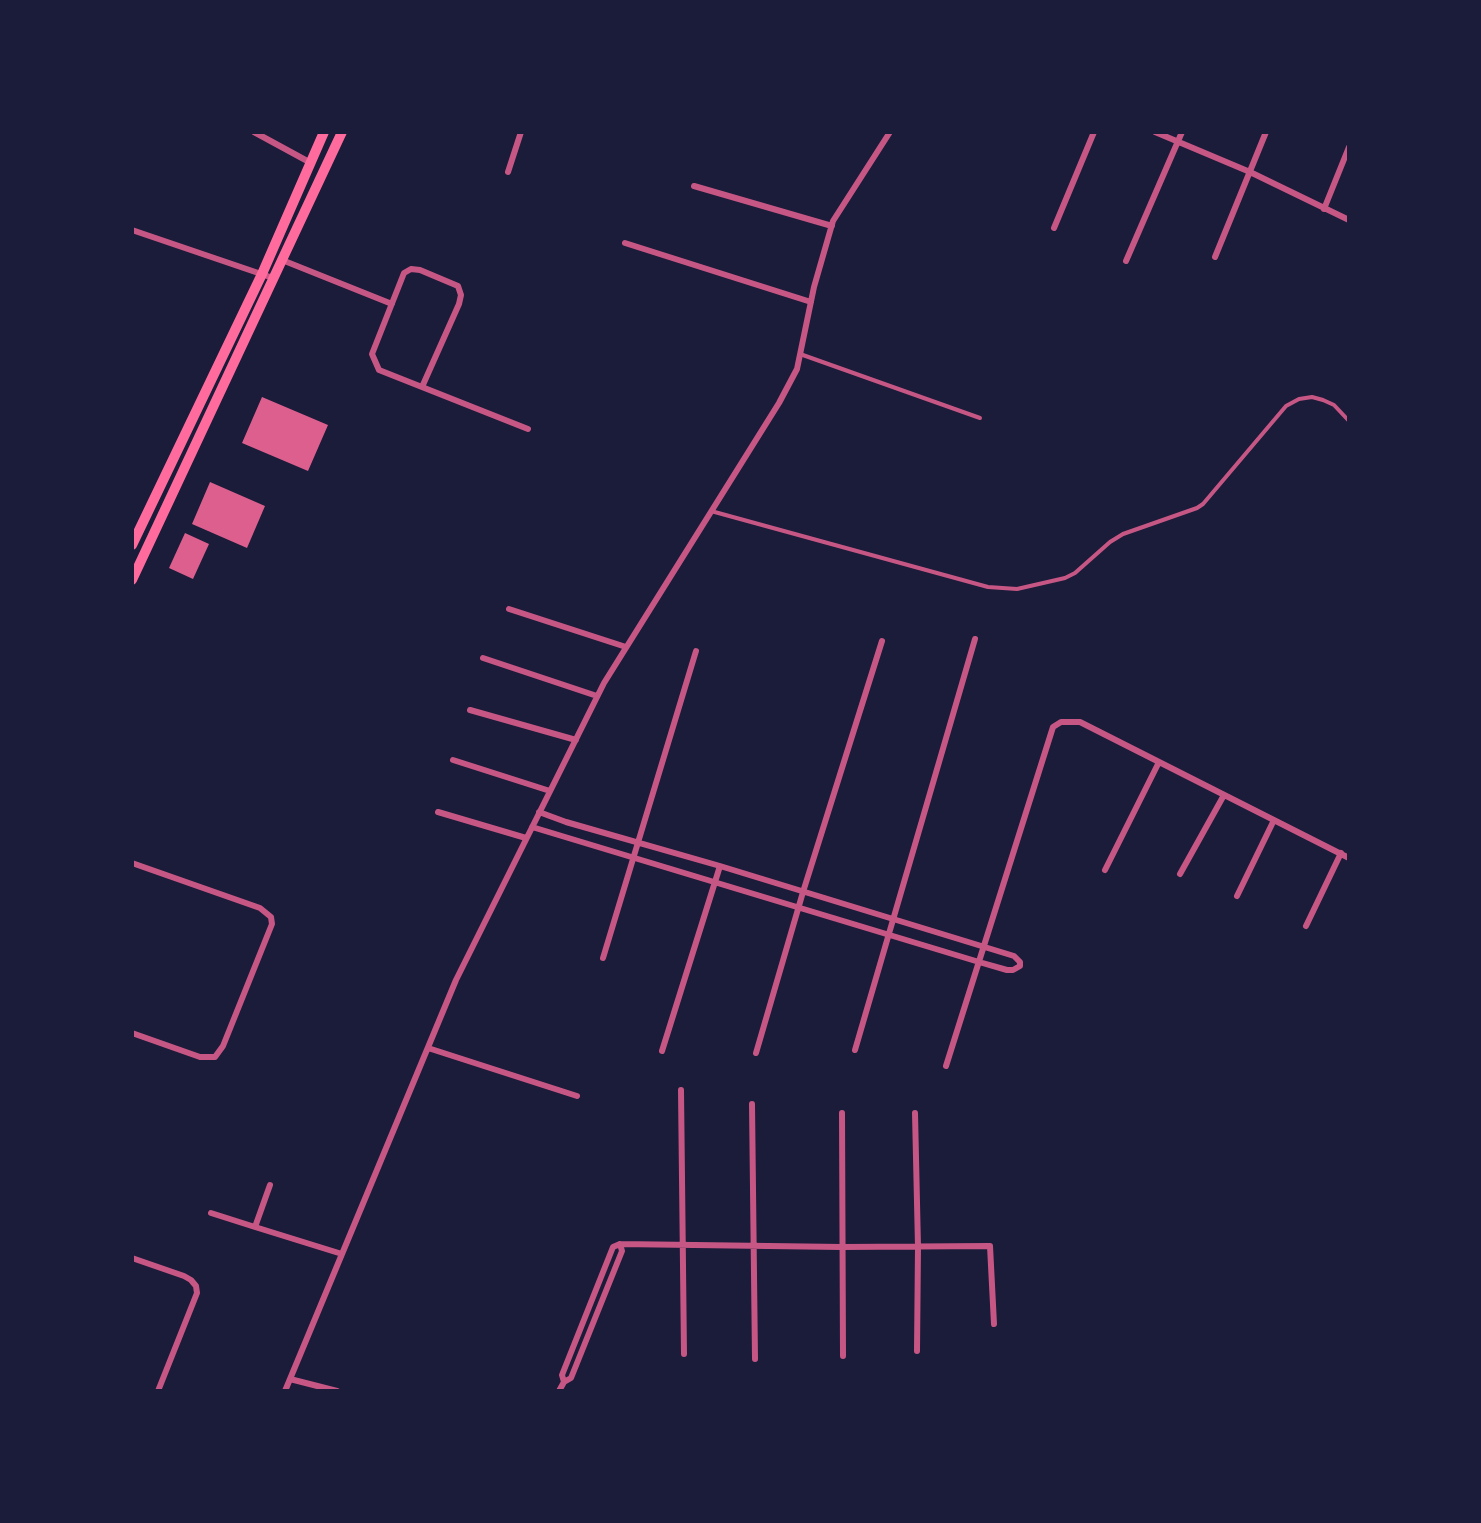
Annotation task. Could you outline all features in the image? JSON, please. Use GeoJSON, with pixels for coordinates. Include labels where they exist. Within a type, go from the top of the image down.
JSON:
{"type":"FeatureCollection","features":[{"type":"Feature","properties":{"kind":"main road"},"geometry":{"type":"LineString","coordinates":[[132,580],[268,276],[324,132]]}},
{"type":"Feature","properties":{"kind":"main road"},"geometry":{"type":"LineString","coordinates":[[132,545],[268,276],[282,260],[342,132]]}},
{"type":"Feature","properties":{"kind":"street"},"geometry":{"type":"LineString","coordinates":[[254,132],[311,163]]}},
{"type":"Feature","properties":{"kind":"street"},"geometry":{"type":"LineString","coordinates":[[508,172],[521,132]]}},
{"type":"Feature","properties":{"kind":"street"},"geometry":{"type":"LineString","coordinates":[[285,1391],[456,980],[597,696],[779,403],[797,369],[811,302],[833,221],[890,132]]}},
{"type":"Feature","properties":{"kind":"street"},"geometry":{"type":"LineString","coordinates":[[1054,228],[1094,132]]}},
{"type":"Feature","properties":{"kind":"street"},"geometry":{"type":"LineString","coordinates":[[1155,132],[1250,172],[1349,220]]}},
{"type":"Feature","properties":{"kind":"street"},"geometry":{"type":"LineString","coordinates":[[1126,261],[1182,132]]}},
{"type":"Feature","properties":{"kind":"street"},"geometry":{"type":"LineString","coordinates":[[1215,257],[1266,132]]}},
{"type":"Feature","properties":{"kind":"street"},"geometry":{"type":"LineString","coordinates":[[1324,208],[1349,147]]}},
{"type":"Feature","properties":{"kind":"street"},"geometry":{"type":"LineString","coordinates":[[694,186],[832,226]]}},
{"type":"Feature","properties":{"kind":"street"},"geometry":{"type":"LineString","coordinates":[[132,230],[268,276]]}},
{"type":"Feature","properties":{"kind":"street"},"geometry":{"type":"LineString","coordinates":[[625,243],[811,302]]}},
{"type":"Feature","properties":{"kind":"street"},"geometry":{"type":"LineString","coordinates":[[282,260],[392,304]]}},
{"type":"Feature","properties":{"kind":"street"},"geometry":{"type":"LineString","coordinates":[[422,387],[461,295],[458,286],[420,270],[411,269],[404,273],[372,354],[379,370],[528,429]]}},
{"type":"Feature","properties":{"kind":"street"},"geometry":{"type":"LineString","coordinates":[[509,609],[626,647]]}},
{"type":"Feature","properties":{"kind":"street"},"geometry":{"type":"LineString","coordinates":[[855,1050],[975,639]]}},
{"type":"Feature","properties":{"kind":"street"},"geometry":{"type":"LineString","coordinates":[[756,1053],[803,892],[882,641]]}},
{"type":"Feature","properties":{"kind":"street"},"geometry":{"type":"LineString","coordinates":[[603,958],[696,651]]}},
{"type":"Feature","properties":{"kind":"street"},"geometry":{"type":"LineString","coordinates":[[483,658],[597,696]]}},
{"type":"Feature","properties":{"kind":"street"},"geometry":{"type":"LineString","coordinates":[[470,710],[576,740]]}},
{"type":"Feature","properties":{"kind":"street"},"geometry":{"type":"LineString","coordinates":[[946,1066],[1053,727],[1069,721],[1080,722],[1349,858]]}},
{"type":"Feature","properties":{"kind":"street"},"geometry":{"type":"LineString","coordinates":[[453,760],[550,791]]}},
{"type":"Feature","properties":{"kind":"street"},"geometry":{"type":"LineString","coordinates":[[1105,870],[1159,762]]}},
{"type":"Feature","properties":{"kind":"street"},"geometry":{"type":"LineString","coordinates":[[1180,874],[1224,795]]}},
{"type":"Feature","properties":{"kind":"street"},"geometry":{"type":"LineString","coordinates":[[438,812],[526,838]]}},
{"type":"Feature","properties":{"kind":"street"},"geometry":{"type":"LineString","coordinates":[[532,827],[979,962],[1008,970],[1020,966],[1020,962],[1014,956],[539,812]]}},
{"type":"Feature","properties":{"kind":"street"},"geometry":{"type":"LineString","coordinates":[[1237,896],[1274,820]]}},
{"type":"Feature","properties":{"kind":"street"},"geometry":{"type":"LineString","coordinates":[[1306,926],[1341,854]]}},
{"type":"Feature","properties":{"kind":"street"},"geometry":{"type":"LineString","coordinates":[[132,864],[260,908],[271,916],[272,924],[223,1046],[215,1057],[200,1057],[132,1033]]}},
{"type":"Feature","properties":{"kind":"street"},"geometry":{"type":"LineString","coordinates":[[662,1051],[720,866]]}},
{"type":"Feature","properties":{"kind":"street"},"geometry":{"type":"LineString","coordinates":[[428,1048],[577,1096]]}},
{"type":"Feature","properties":{"kind":"street"},"geometry":{"type":"LineString","coordinates":[[681,1090],[684,1354]]}},
{"type":"Feature","properties":{"kind":"street"},"geometry":{"type":"LineString","coordinates":[[752,1104],[755,1359]]}},
{"type":"Feature","properties":{"kind":"street"},"geometry":{"type":"LineString","coordinates":[[842,1113],[843,1356]]}},
{"type":"Feature","properties":{"kind":"street"},"geometry":{"type":"LineString","coordinates":[[915,1113],[918,1247],[917,1351]]}},
{"type":"Feature","properties":{"kind":"street"},"geometry":{"type":"LineString","coordinates":[[255,1227],[270,1185]]}},
{"type":"Feature","properties":{"kind":"street"},"geometry":{"type":"LineString","coordinates":[[211,1213],[342,1254]]}},
{"type":"Feature","properties":{"kind":"street"},"geometry":{"type":"LineString","coordinates":[[559,1391],[564,1382],[562,1375],[613,1247],[620,1244],[990,1246],[994,1324]]}},
{"type":"Feature","properties":{"kind":"street"},"geometry":{"type":"LineString","coordinates":[[132,1258],[184,1276],[196,1286],[197,1293],[158,1391]]}},
{"type":"Feature","properties":{"kind":"street"},"geometry":{"type":"LineString","coordinates":[[290,1379],[337,1391]]}},
{"type":"Feature","properties":{"kind":"lane"},"geometry":{"type":"LineString","coordinates":[[800,354],[980,418]]}},
{"type":"Feature","properties":{"kind":"lane"},"geometry":{"type":"LineString","coordinates":[[711,512],[988,587],[1004,590],[1017,589],[1065,578],[1075,573],[1110,542],[1123,534],[1203,504],[1286,406],[1299,399],[1312,397],[1323,400],[1334,405],[1349,421]]}},
{"type":"Feature","properties":{"kind":"building"},"geometry":{"type":"Polygon","coordinates":[[[262,397],[328,425],[308,471],[242,443],[262,397]]]}},
{"type":"Feature","properties":{"kind":"building"},"geometry":{"type":"Polygon","coordinates":[[[210,482],[265,506],[247,548],[192,524],[210,482]]]}},
{"type":"Feature","properties":{"kind":"building"},"geometry":{"type":"Polygon","coordinates":[[[185,533],[209,544],[193,579],[169,568],[185,533]]]}}]}
